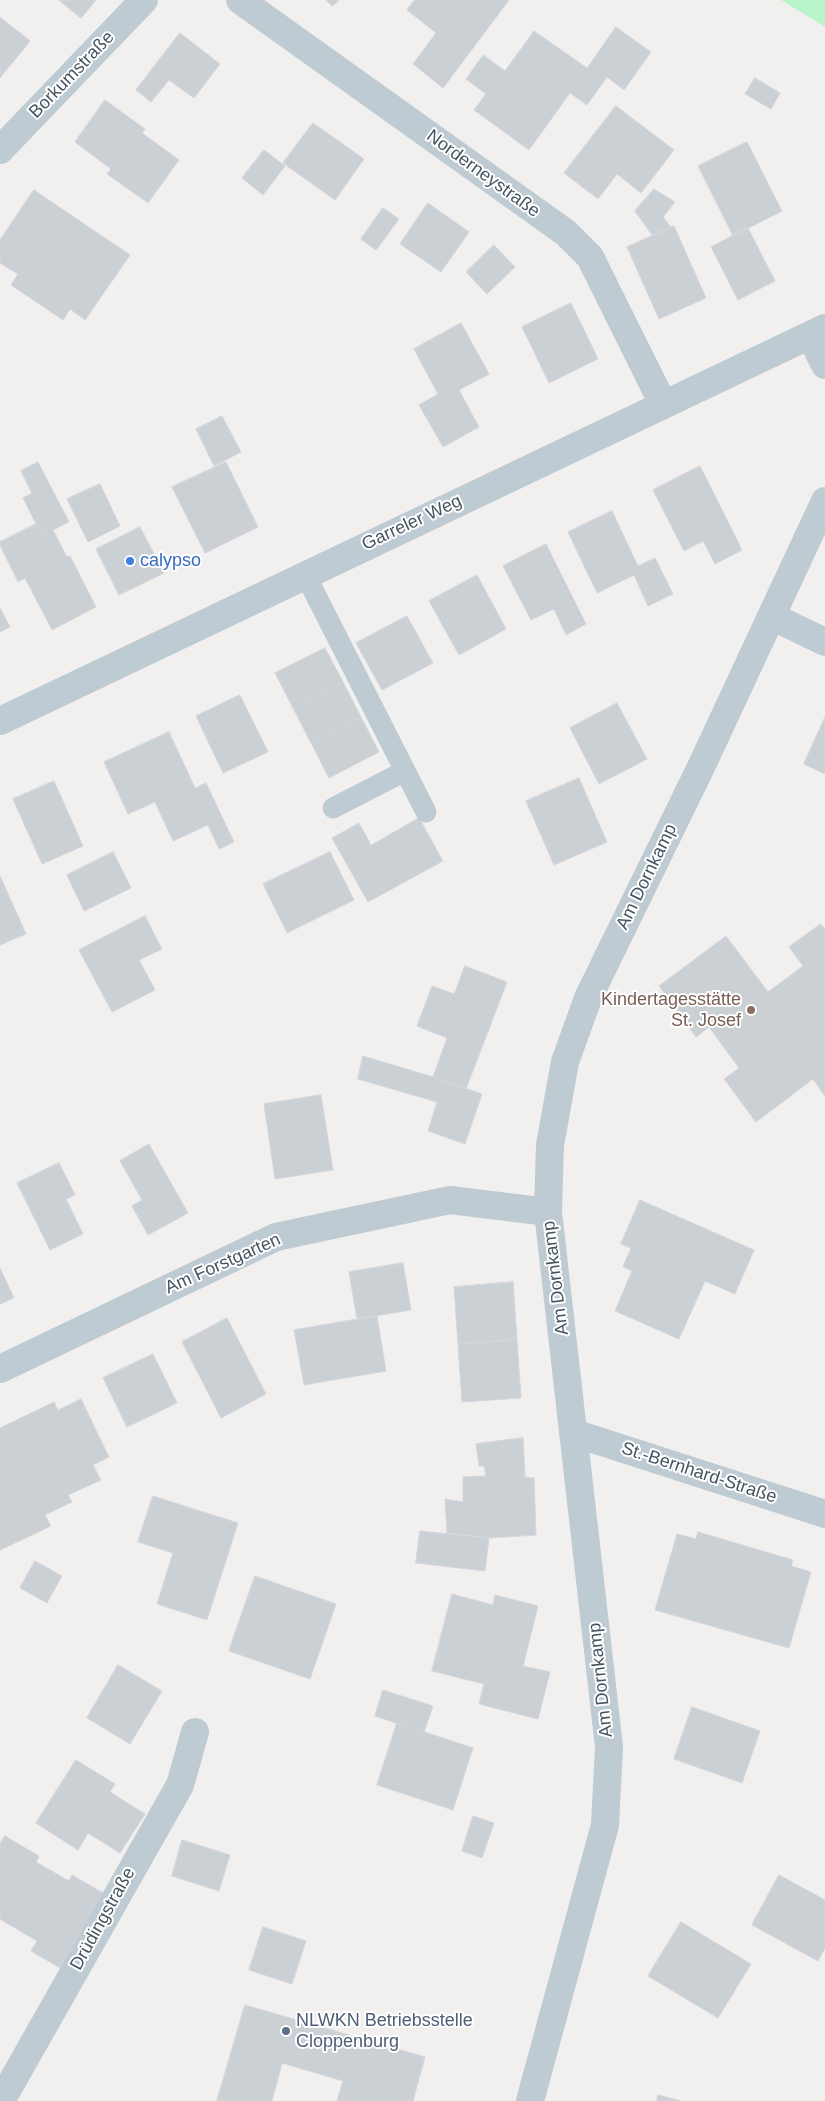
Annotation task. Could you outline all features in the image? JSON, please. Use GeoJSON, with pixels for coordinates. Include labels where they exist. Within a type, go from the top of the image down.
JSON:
{"type":"FeatureCollection","features":[{"type":"Feature","properties":{"kind":"street","name":"Borkumstraße"},"geometry":{"type":"LineString","coordinates":[[0,150],[144,0]]}},
{"type":"Feature","properties":{"kind":"street","name":"Norderneystraße"},"geometry":{"type":"LineString","coordinates":[[240,0],[566,233],[590,257],[663,404]]}},
{"type":"Feature","properties":{"kind":"street","name":"Garreler Weg"},"geometry":{"type":"LineString","coordinates":[[0,721],[305,574],[818,332]]}},
{"type":"Feature","properties":{"kind":"street"},"geometry":{"type":"LineString","coordinates":[[818,332],[825,365]]}},
{"type":"Feature","properties":{"kind":"street","name":"Am Dornkamp"},"geometry":{"type":"LineString","coordinates":[[530,2101],[605,1825],[609,1747],[548,1212],[550,1145],[565,1062],[588,998],[772,616],[825,501]]}},
{"type":"Feature","properties":{"kind":"street"},"geometry":{"type":"LineString","coordinates":[[772,616],[825,642]]}},
{"type":"Feature","properties":{"kind":"street","name":"Am Forstgarten"},"geometry":{"type":"LineString","coordinates":[[0,1369],[276,1237],[450,1200],[548,1212]]}},
{"type":"Feature","properties":{"kind":"street","name":"St.-Bernhard-Straße"},"geometry":{"type":"LineString","coordinates":[[574,1433],[825,1514]]}},
{"type":"Feature","properties":{"kind":"street","name":"Drüdingstraße"},"geometry":{"type":"LineString","coordinates":[[1,2101],[180,1785],[195,1732]]}},
{"type":"Feature","properties":{"kind":"lane"},"geometry":{"type":"LineString","coordinates":[[305,574],[426,812]]}},
{"type":"Feature","properties":{"kind":"lane"},"geometry":{"type":"LineString","coordinates":[[333,808],[405,771]]}},
{"type":"Feature","properties":{"kind":"green space"},"geometry":{"type":"Polygon","coordinates":[[[781,0],[825,0],[825,27],[781,0]]]}},
{"type":"Feature","properties":{"kind":"building"},"geometry":{"type":"Polygon","coordinates":[[[59,0],[96,0],[81,18],[59,0]]]}},
{"type":"Feature","properties":{"kind":"building"},"geometry":{"type":"Polygon","coordinates":[[[326,0],[339,0],[333,6],[326,0]]]}},
{"type":"Feature","properties":{"kind":"building"},"geometry":{"type":"Polygon","coordinates":[[[415,0],[509,0],[443,88],[413,64],[436,33],[407,10],[415,0]]]}},
{"type":"Feature","properties":{"kind":"building"},"geometry":{"type":"Polygon","coordinates":[[[0,17],[30,41],[0,78],[0,17]]]}},
{"type":"Feature","properties":{"kind":"building"},"geometry":{"type":"Polygon","coordinates":[[[616,27],[651,52],[624,90],[607,77],[587,105],[570,93],[529,150],[474,110],[486,94],[466,79],[483,55],[505,71],[534,31],[587,68],[616,27]]]}},
{"type":"Feature","properties":{"kind":"building"},"geometry":{"type":"Polygon","coordinates":[[[180,33],[220,64],[194,98],[169,80],[151,102],[136,90],[180,33]]]}},
{"type":"Feature","properties":{"kind":"building"},"geometry":{"type":"Polygon","coordinates":[[[755,78],[780,93],[771,109],[745,94],[755,78]]]}},
{"type":"Feature","properties":{"kind":"building"},"geometry":{"type":"Polygon","coordinates":[[[105,100],[145,129],[142,133],[179,160],[148,203],[107,174],[111,169],[75,142],[105,100]]]}},
{"type":"Feature","properties":{"kind":"building"},"geometry":{"type":"Polygon","coordinates":[[[616,106],[674,150],[641,193],[617,174],[598,199],[564,173],[616,106]]]}},
{"type":"Feature","properties":{"kind":"building"},"geometry":{"type":"Polygon","coordinates":[[[313,123],[364,159],[335,200],[283,163],[313,123]]]}},
{"type":"Feature","properties":{"kind":"building"},"geometry":{"type":"Polygon","coordinates":[[[747,142],[782,211],[733,236],[698,166],[747,142]]]}},
{"type":"Feature","properties":{"kind":"building"},"geometry":{"type":"Polygon","coordinates":[[[264,150],[285,166],[263,195],[242,178],[264,150]]]}},
{"type":"Feature","properties":{"kind":"building"},"geometry":{"type":"Polygon","coordinates":[[[654,189],[675,202],[663,217],[671,227],[652,235],[635,211],[654,189]]]}},
{"type":"Feature","properties":{"kind":"building"},"geometry":{"type":"Polygon","coordinates":[[[34,190],[130,255],[85,320],[70,309],[63,320],[11,285],[18,274],[0,263],[0,240],[34,190]]]}},
{"type":"Feature","properties":{"kind":"building"},"geometry":{"type":"Polygon","coordinates":[[[428,203],[469,232],[441,272],[400,244],[428,203]]]}},
{"type":"Feature","properties":{"kind":"building"},"geometry":{"type":"Polygon","coordinates":[[[383,208],[399,219],[376,250],[361,239],[383,208]]]}},
{"type":"Feature","properties":{"kind":"building"},"geometry":{"type":"Polygon","coordinates":[[[674,226],[706,298],[659,319],[627,247],[674,226]]]}},
{"type":"Feature","properties":{"kind":"building"},"geometry":{"type":"Polygon","coordinates":[[[748,228],[775,281],[738,300],[711,247],[748,228]]]}},
{"type":"Feature","properties":{"kind":"building"},"geometry":{"type":"Polygon","coordinates":[[[494,245],[515,267],[487,294],[466,272],[494,245]]]}},
{"type":"Feature","properties":{"kind":"building"},"geometry":{"type":"Polygon","coordinates":[[[571,303],[598,359],[549,383],[522,327],[571,303]]]}},
{"type":"Feature","properties":{"kind":"building"},"geometry":{"type":"Polygon","coordinates":[[[461,323],[489,374],[459,390],[479,427],[443,447],[419,405],[438,394],[414,349],[461,323]]]}},
{"type":"Feature","properties":{"kind":"building"},"geometry":{"type":"Polygon","coordinates":[[[222,416],[241,452],[214,466],[196,429],[222,416]]]}},
{"type":"Feature","properties":{"kind":"building"},"geometry":{"type":"Polygon","coordinates":[[[38,462],[69,522],[53,530],[51,526],[40,532],[23,498],[32,493],[21,471],[38,462]]]}},
{"type":"Feature","properties":{"kind":"building"},"geometry":{"type":"Polygon","coordinates":[[[226,462],[258,527],[205,553],[172,487],[226,462]]]}},
{"type":"Feature","properties":{"kind":"building"},"geometry":{"type":"Polygon","coordinates":[[[700,466],[742,550],[715,564],[703,541],[684,551],[653,490],[700,466]]]}},
{"type":"Feature","properties":{"kind":"building"},"geometry":{"type":"Polygon","coordinates":[[[100,484],[120,526],[88,542],[67,499],[100,484]]]}},
{"type":"Feature","properties":{"kind":"building"},"geometry":{"type":"Polygon","coordinates":[[[612,511],[638,566],[655,558],[673,594],[648,606],[634,575],[597,593],[568,532],[612,511]]]}},
{"type":"Feature","properties":{"kind":"building"},"geometry":{"type":"Polygon","coordinates":[[[36,524],[40,532],[51,526],[67,557],[70,556],[96,607],[52,630],[25,578],[18,582],[0,545],[0,542],[36,524]]]}},
{"type":"Feature","properties":{"kind":"building","name":"calypso"},"geometry":{"type":"Polygon","coordinates":[[[140,527],[164,573],[119,595],[96,549],[140,527]]]}},
{"type":"Feature","properties":{"kind":"building"},"geometry":{"type":"Polygon","coordinates":[[[546,544],[586,624],[566,635],[554,609],[531,620],[503,566],[546,544]]]}},
{"type":"Feature","properties":{"kind":"building"},"geometry":{"type":"Polygon","coordinates":[[[477,575],[506,629],[459,655],[429,601],[477,575]]]}},
{"type":"Feature","properties":{"kind":"building"},"geometry":{"type":"Polygon","coordinates":[[[0,608],[10,627],[0,632],[0,608]]]}},
{"type":"Feature","properties":{"kind":"building"},"geometry":{"type":"Polygon","coordinates":[[[407,616],[433,663],[382,690],[356,643],[407,616]]]}},
{"type":"Feature","properties":{"kind":"building"},"geometry":{"type":"Polygon","coordinates":[[[325,648],[343,682],[293,708],[275,673],[325,648]]]}},
{"type":"Feature","properties":{"kind":"building"},"geometry":{"type":"Polygon","coordinates":[[[343,682],[361,717],[311,743],[293,708],[343,682]]]}},
{"type":"Feature","properties":{"kind":"building"},"geometry":{"type":"Polygon","coordinates":[[[240,695],[268,752],[223,773],[196,716],[240,695]]]}},
{"type":"Feature","properties":{"kind":"building"},"geometry":{"type":"Polygon","coordinates":[[[617,703],[647,759],[599,784],[570,728],[617,703]]]}},
{"type":"Feature","properties":{"kind":"building"},"geometry":{"type":"Polygon","coordinates":[[[361,717],[379,752],[329,778],[311,743],[361,717]]]}},
{"type":"Feature","properties":{"kind":"building"},"geometry":{"type":"Polygon","coordinates":[[[825,717],[825,774],[804,764],[825,717]]]}},
{"type":"Feature","properties":{"kind":"building"},"geometry":{"type":"Polygon","coordinates":[[[169,732],[195,788],[206,783],[234,842],[219,849],[208,825],[173,841],[155,802],[128,814],[104,762],[169,732]]]}},
{"type":"Feature","properties":{"kind":"building"},"geometry":{"type":"Polygon","coordinates":[[[579,778],[607,842],[554,865],[526,801],[579,778]]]}},
{"type":"Feature","properties":{"kind":"building"},"geometry":{"type":"Polygon","coordinates":[[[54,781],[83,846],[42,864],[13,799],[54,781]]]}},
{"type":"Feature","properties":{"kind":"building"},"geometry":{"type":"Polygon","coordinates":[[[419,818],[443,861],[368,902],[332,838],[359,823],[371,845],[419,818]]]}},
{"type":"Feature","properties":{"kind":"building"},"geometry":{"type":"Polygon","coordinates":[[[113,852],[131,888],[84,911],[67,875],[113,852]]]}},
{"type":"Feature","properties":{"kind":"building"},"geometry":{"type":"Polygon","coordinates":[[[330,852],[354,900],[287,933],[263,884],[330,852]]]}},
{"type":"Feature","properties":{"kind":"building"},"geometry":{"type":"Polygon","coordinates":[[[0,876],[26,934],[0,945],[0,876]]]}},
{"type":"Feature","properties":{"kind":"building"},"geometry":{"type":"Polygon","coordinates":[[[145,916],[162,949],[139,960],[155,990],[112,1012],[79,950],[145,916]]]}},
{"type":"Feature","properties":{"kind":"building","name":"Kindertagesstätte St. Josef"},"geometry":{"type":"Polygon","coordinates":[[[821,924],[825,929],[825,1096],[813,1079],[756,1122],[724,1079],[739,1068],[709,1027],[696,1037],[659,986],[726,936],[768,992],[803,966],[789,947],[821,924]]]}},
{"type":"Feature","properties":{"kind":"building"},"geometry":{"type":"Polygon","coordinates":[[[465,966],[507,982],[466,1089],[433,1077],[447,1038],[417,1026],[432,986],[454,994],[465,966]]]}},
{"type":"Feature","properties":{"kind":"building"},"geometry":{"type":"Polygon","coordinates":[[[363,1056],[482,1094],[465,1144],[428,1131],[437,1102],[358,1079],[363,1056]]]}},
{"type":"Feature","properties":{"kind":"building"},"geometry":{"type":"Polygon","coordinates":[[[321,1095],[333,1170],[275,1179],[264,1104],[321,1095]]]}},
{"type":"Feature","properties":{"kind":"building"},"geometry":{"type":"Polygon","coordinates":[[[149,1144],[188,1213],[148,1235],[132,1206],[142,1200],[120,1161],[149,1144]]]}},
{"type":"Feature","properties":{"kind":"building"},"geometry":{"type":"Polygon","coordinates":[[[59,1163],[75,1195],[66,1199],[83,1234],[50,1250],[17,1183],[59,1163]]]}},
{"type":"Feature","properties":{"kind":"building"},"geometry":{"type":"Polygon","coordinates":[[[640,1200],[754,1250],[735,1294],[705,1281],[679,1339],[615,1311],[632,1271],[623,1267],[631,1248],[621,1244],[640,1200]]]}},
{"type":"Feature","properties":{"kind":"building"},"geometry":{"type":"Polygon","coordinates":[[[403,1263],[411,1310],[357,1319],[349,1272],[403,1263]]]}},
{"type":"Feature","properties":{"kind":"building"},"geometry":{"type":"Polygon","coordinates":[[[0,1268],[14,1298],[0,1304],[0,1268]]]}},
{"type":"Feature","properties":{"kind":"building"},"geometry":{"type":"Polygon","coordinates":[[[513,1282],[517,1340],[458,1344],[454,1287],[513,1282]]]}},
{"type":"Feature","properties":{"kind":"building"},"geometry":{"type":"Polygon","coordinates":[[[377,1316],[386,1371],[304,1385],[294,1330],[377,1316]]]}},
{"type":"Feature","properties":{"kind":"building"},"geometry":{"type":"Polygon","coordinates":[[[227,1318],[266,1394],[221,1418],[182,1342],[227,1318]]]}},
{"type":"Feature","properties":{"kind":"building"},"geometry":{"type":"Polygon","coordinates":[[[517,1340],[521,1398],[462,1402],[458,1344],[517,1340]]]}},
{"type":"Feature","properties":{"kind":"building"},"geometry":{"type":"Polygon","coordinates":[[[153,1354],[177,1403],[127,1427],[103,1378],[153,1354]]]}},
{"type":"Feature","properties":{"kind":"building"},"geometry":{"type":"Polygon","coordinates":[[[81,1399],[109,1457],[93,1465],[101,1480],[68,1495],[72,1502],[45,1515],[51,1526],[0,1550],[0,1428],[54,1402],[58,1410],[81,1399]]]}},
{"type":"Feature","properties":{"kind":"building"},"geometry":{"type":"Polygon","coordinates":[[[523,1438],[525,1477],[534,1478],[536,1535],[489,1538],[447,1533],[445,1499],[463,1502],[463,1477],[486,1476],[484,1466],[479,1466],[476,1444],[523,1438]]]}},
{"type":"Feature","properties":{"kind":"building"},"geometry":{"type":"Polygon","coordinates":[[[153,1496],[238,1523],[207,1620],[157,1604],[173,1553],[138,1542],[153,1496]]]}},
{"type":"Feature","properties":{"kind":"building"},"geometry":{"type":"Polygon","coordinates":[[[420,1531],[489,1538],[485,1571],[416,1563],[420,1531]]]}},
{"type":"Feature","properties":{"kind":"building"},"geometry":{"type":"Polygon","coordinates":[[[698,1532],[793,1560],[791,1566],[811,1572],[789,1648],[655,1610],[677,1534],[696,1539],[698,1532]]]}},
{"type":"Feature","properties":{"kind":"building"},"geometry":{"type":"Polygon","coordinates":[[[35,1561],[62,1576],[47,1603],[20,1588],[35,1561]]]}},
{"type":"Feature","properties":{"kind":"building"},"geometry":{"type":"Polygon","coordinates":[[[255,1576],[336,1604],[310,1679],[229,1651],[255,1576]]]}},
{"type":"Feature","properties":{"kind":"building"},"geometry":{"type":"Polygon","coordinates":[[[452,1594],[493,1605],[495,1595],[538,1606],[523,1666],[550,1672],[538,1719],[479,1704],[484,1684],[432,1671],[452,1594]]]}},
{"type":"Feature","properties":{"kind":"building"},"geometry":{"type":"Polygon","coordinates":[[[118,1665],[162,1691],[130,1744],[87,1718],[118,1665]]]}},
{"type":"Feature","properties":{"kind":"building"},"geometry":{"type":"Polygon","coordinates":[[[383,1690],[433,1706],[424,1732],[375,1716],[383,1690]]]}},
{"type":"Feature","properties":{"kind":"building"},"geometry":{"type":"Polygon","coordinates":[[[692,1707],[760,1731],[742,1783],[674,1759],[692,1707]]]}},
{"type":"Feature","properties":{"kind":"building"},"geometry":{"type":"Polygon","coordinates":[[[397,1723],[473,1748],[453,1810],[377,1785],[397,1723]]]}},
{"type":"Feature","properties":{"kind":"building"},"geometry":{"type":"Polygon","coordinates":[[[76,1760],[115,1784],[110,1792],[145,1814],[120,1853],[88,1833],[78,1850],[36,1823],[76,1760]]]}},
{"type":"Feature","properties":{"kind":"building"},"geometry":{"type":"Polygon","coordinates":[[[473,1816],[494,1823],[482,1858],[462,1851],[473,1816]]]}},
{"type":"Feature","properties":{"kind":"building"},"geometry":{"type":"Polygon","coordinates":[[[5,1836],[39,1856],[36,1862],[69,1881],[72,1875],[103,1893],[60,1968],[31,1951],[37,1941],[0,1919],[0,1844],[5,1836]]]}},
{"type":"Feature","properties":{"kind":"building"},"geometry":{"type":"Polygon","coordinates":[[[182,1840],[230,1855],[219,1891],[172,1876],[182,1840]]]}},
{"type":"Feature","properties":{"kind":"building"},"geometry":{"type":"Polygon","coordinates":[[[779,1875],[825,1900],[825,1948],[818,1961],[752,1925],[779,1875]]]}},
{"type":"Feature","properties":{"kind":"building"},"geometry":{"type":"Polygon","coordinates":[[[681,1922],[751,1964],[718,2018],[648,1976],[681,1922]]]}},
{"type":"Feature","properties":{"kind":"building"},"geometry":{"type":"Polygon","coordinates":[[[263,1927],[306,1941],[292,1984],[249,1970],[263,1927]]]}},
{"type":"Feature","properties":{"kind":"building","name":"NLWKN Betriebsstelle Cloppenburg"},"geometry":{"type":"Polygon","coordinates":[[[245,2005],[425,2057],[413,2101],[337,2101],[343,2081],[282,2063],[272,2101],[217,2101],[245,2005]]]}},
{"type":"Feature","properties":{"kind":"building"},"geometry":{"type":"Polygon","coordinates":[[[658,2095],[681,2101],[657,2101],[658,2095]]]}},
{"type":"Feature","properties":{"kind":"place","name":"calypso"},"geometry":{"type":"Point","coordinates":[130,561]}},
{"type":"Feature","properties":{"kind":"place","name":"Kindertagesstätte St. Josef"},"geometry":{"type":"Point","coordinates":[751,1010]}},
{"type":"Feature","properties":{"kind":"place","name":"NLWKN Betriebsstelle Cloppenburg"},"geometry":{"type":"Point","coordinates":[286,2031]}}]}
